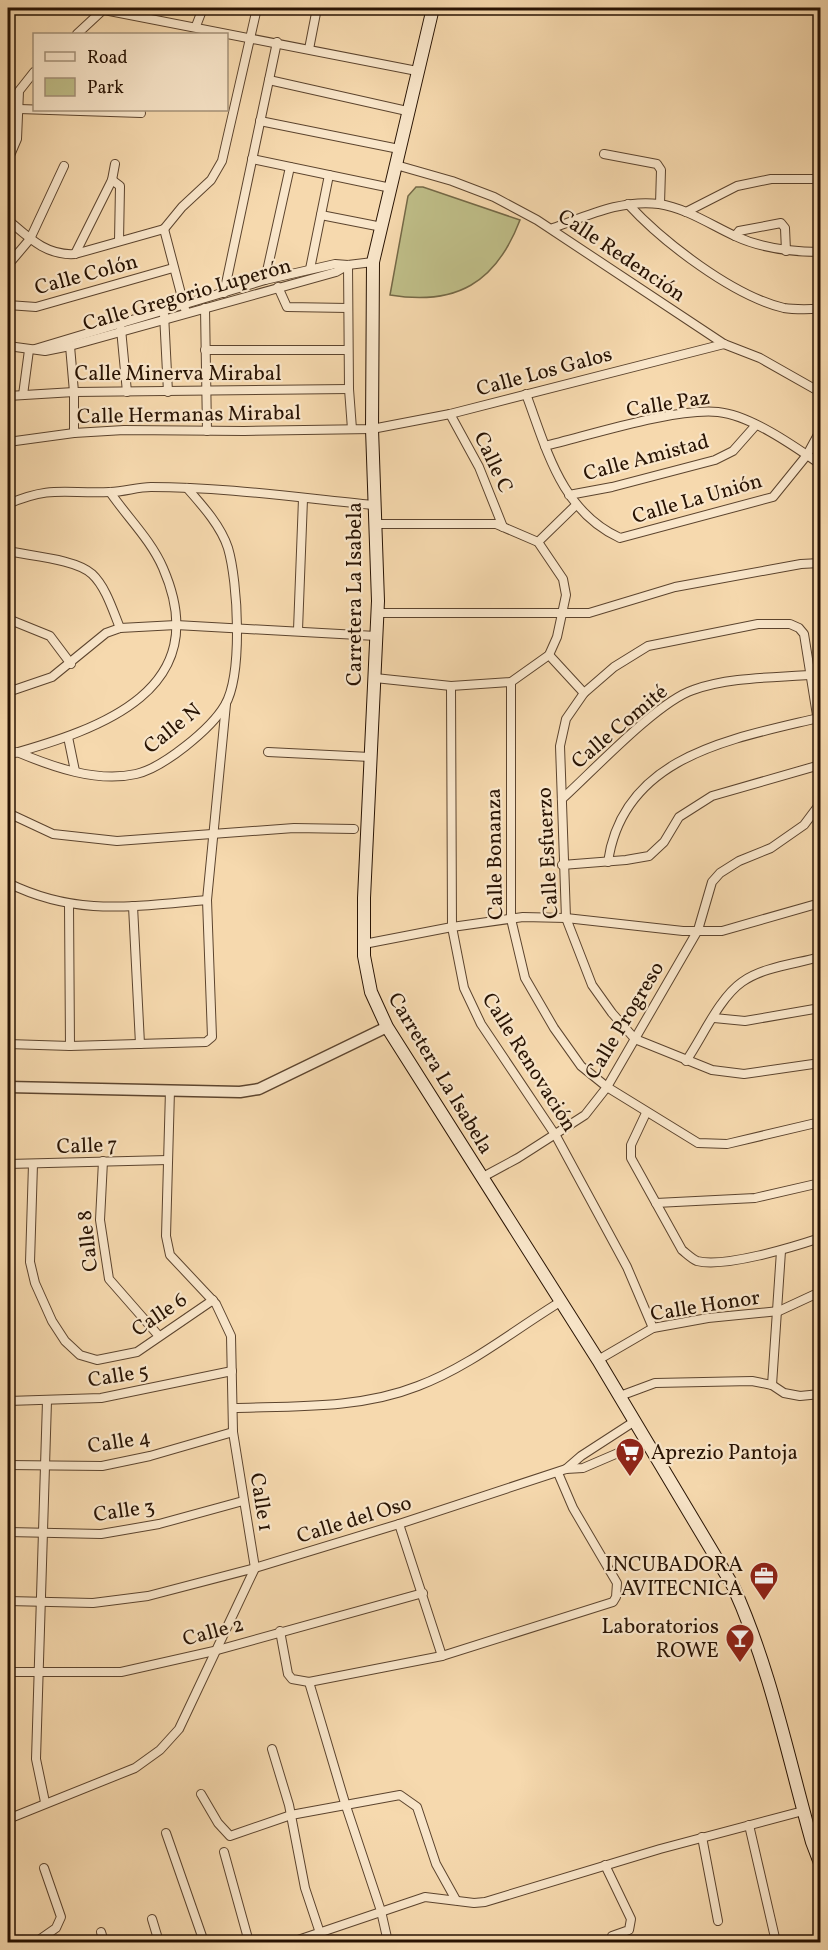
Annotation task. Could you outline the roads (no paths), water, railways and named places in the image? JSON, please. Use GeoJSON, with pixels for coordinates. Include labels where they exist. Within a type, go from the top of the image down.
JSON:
{"type":"FeatureCollection","features":[{"type":"Feature","properties":{"kind":"main road","name":"Carretera La Isabela"},"geometry":{"type":"LineString","coordinates":[[433,8],[373,262],[372,429],[377,613],[364,944],[371,992],[387,1027],[598,1360],[716,1554],[748,1619],[820,1863]]}},
{"type":"Feature","properties":{"kind":"street"},"geometry":{"type":"LineString","coordinates":[[94,8],[105,8],[196,26],[208,31]]}},
{"type":"Feature","properties":{"kind":"street"},"geometry":{"type":"LineString","coordinates":[[77,33],[105,8]]}},
{"type":"Feature","properties":{"kind":"street"},"geometry":{"type":"LineString","coordinates":[[196,26],[203,8]]}},
{"type":"Feature","properties":{"kind":"street"},"geometry":{"type":"LineString","coordinates":[[8,220],[30,239],[49,251],[61,255],[75,254],[164,229],[217,172],[257,8]]}},
{"type":"Feature","properties":{"kind":"street"},"geometry":{"type":"LineString","coordinates":[[309,49],[317,8]]}},
{"type":"Feature","properties":{"kind":"street"},"geometry":{"type":"LineString","coordinates":[[228,34],[417,71]]}},
{"type":"Feature","properties":{"kind":"street"},"geometry":{"type":"LineString","coordinates":[[224,293],[277,42]]}},
{"type":"Feature","properties":{"kind":"street"},"geometry":{"type":"LineString","coordinates":[[8,160],[17,139],[19,91],[33,73]]}},
{"type":"Feature","properties":{"kind":"street"},"geometry":{"type":"LineString","coordinates":[[269,80],[407,111]]}},
{"type":"Feature","properties":{"kind":"street"},"geometry":{"type":"LineString","coordinates":[[19,110],[33,110]]}},
{"type":"Feature","properties":{"kind":"street"},"geometry":{"type":"LineString","coordinates":[[80,111],[141,112]]}},
{"type":"Feature","properties":{"kind":"street"},"geometry":{"type":"LineString","coordinates":[[260,121],[399,149]]}},
{"type":"Feature","properties":{"kind":"street"},"geometry":{"type":"LineString","coordinates":[[604,154],[657,164],[661,170],[660,204]]}},
{"type":"Feature","properties":{"kind":"street"},"geometry":{"type":"LineString","coordinates":[[252,159],[391,188]]}},
{"type":"Feature","properties":{"kind":"street"},"geometry":{"type":"LineString","coordinates":[[75,254],[112,180],[115,164]]}},
{"type":"Feature","properties":{"kind":"street","name":"Calle Redención"},"geometry":{"type":"LineString","coordinates":[[396,165],[452,181],[494,197],[553,228],[623,278],[724,344],[760,358],[820,392]]}},
{"type":"Feature","properties":{"kind":"street"},"geometry":{"type":"LineString","coordinates":[[8,265],[30,239],[64,166]]}},
{"type":"Feature","properties":{"kind":"street"},"geometry":{"type":"LineString","coordinates":[[265,280],[290,167]]}},
{"type":"Feature","properties":{"kind":"street"},"geometry":{"type":"LineString","coordinates":[[310,269],[329,175]]}},
{"type":"Feature","properties":{"kind":"street"},"geometry":{"type":"LineString","coordinates":[[686,212],[737,186],[771,179],[820,179]]}},
{"type":"Feature","properties":{"kind":"street"},"geometry":{"type":"LineString","coordinates":[[112,180],[120,186],[119,241]]}},
{"type":"Feature","properties":{"kind":"street"},"geometry":{"type":"LineString","coordinates":[[628,204],[655,233],[747,295],[786,308],[820,309]]}},
{"type":"Feature","properties":{"kind":"street"},"geometry":{"type":"LineString","coordinates":[[553,228],[612,207],[628,204],[660,204],[686,212],[735,236],[786,251],[820,252]]}},
{"type":"Feature","properties":{"kind":"street"},"geometry":{"type":"LineString","coordinates":[[321,215],[382,228]]}},
{"type":"Feature","properties":{"kind":"street"},"geometry":{"type":"LineString","coordinates":[[735,236],[739,231],[781,223],[785,228],[786,251]]}},
{"type":"Feature","properties":{"kind":"street"},"geometry":{"type":"LineString","coordinates":[[164,229],[185,309]]}},
{"type":"Feature","properties":{"kind":"street","name":"Calle Gregorio Luperón"},"geometry":{"type":"LineString","coordinates":[[8,346],[45,351],[70,346],[185,309],[265,280],[335,264],[373,262]]}},
{"type":"Feature","properties":{"kind":"street"},"geometry":{"type":"LineString","coordinates":[[348,265],[348,350],[352,429]]}},
{"type":"Feature","properties":{"kind":"street","name":"Calle Gregorio Luperón"},"geometry":{"type":"LineString","coordinates":[[185,309],[205,308],[336,272],[348,265]]}},
{"type":"Feature","properties":{"kind":"street","name":"Calle Colón"},"geometry":{"type":"LineString","coordinates":[[8,305],[36,307],[173,268]]}},
{"type":"Feature","properties":{"kind":"street"},"geometry":{"type":"LineString","coordinates":[[278,287],[287,307],[348,308]]}},
{"type":"Feature","properties":{"kind":"street"},"geometry":{"type":"LineString","coordinates":[[205,308],[207,431]]}},
{"type":"Feature","properties":{"kind":"street"},"geometry":{"type":"LineString","coordinates":[[164,316],[168,392]]}},
{"type":"Feature","properties":{"kind":"street"},"geometry":{"type":"LineString","coordinates":[[121,328],[127,392]]}},
{"type":"Feature","properties":{"kind":"street","name":"Calle Gregorio Luperón"},"geometry":{"type":"LineString","coordinates":[[32,349],[44,344],[121,328]]}},
{"type":"Feature","properties":{"kind":"street","name":"Calle Los Galos"},"geometry":{"type":"LineString","coordinates":[[372,429],[450,414],[724,344]]}},
{"type":"Feature","properties":{"kind":"street"},"geometry":{"type":"LineString","coordinates":[[70,346],[75,392],[74,433]]}},
{"type":"Feature","properties":{"kind":"street"},"geometry":{"type":"LineString","coordinates":[[23,395],[32,349]]}},
{"type":"Feature","properties":{"kind":"street"},"geometry":{"type":"LineString","coordinates":[[205,350],[348,350]]}},
{"type":"Feature","properties":{"kind":"street","name":"Calle Minerva Mirabal"},"geometry":{"type":"LineString","coordinates":[[8,396],[75,392],[349,389]]}},
{"type":"Feature","properties":{"kind":"street","name":"Calle La Unión"},"geometry":{"type":"LineString","coordinates":[[526,394],[554,469],[569,495],[576,505],[604,531],[620,538],[773,497],[807,455],[820,431]]}},
{"type":"Feature","properties":{"kind":"street","name":"Calle Paz"},"geometry":{"type":"LineString","coordinates":[[545,446],[698,412],[719,412],[756,425],[820,464]]}},
{"type":"Feature","properties":{"kind":"street","name":"Calle C"},"geometry":{"type":"LineString","coordinates":[[450,414],[479,467],[503,527]]}},
{"type":"Feature","properties":{"kind":"street","name":"Calle Amistad"},"geometry":{"type":"LineString","coordinates":[[569,495],[612,487],[715,460],[738,446],[756,425]]}},
{"type":"Feature","properties":{"kind":"street","name":"Calle Hermanas Mirabal"},"geometry":{"type":"LineString","coordinates":[[8,442],[74,433],[124,430],[372,429]]}},
{"type":"Feature","properties":{"kind":"street"},"geometry":{"type":"LineString","coordinates":[[8,504],[29,495],[54,490],[111,492],[148,487],[187,488],[373,506]]}},
{"type":"Feature","properties":{"kind":"street","name":"Calle N"},"geometry":{"type":"LineString","coordinates":[[17,752],[75,771],[112,777],[138,774],[179,750],[205,728],[225,704],[233,674],[237,629],[236,581],[227,546],[207,512],[187,488]]}},
{"type":"Feature","properties":{"kind":"street"},"geometry":{"type":"LineString","coordinates":[[8,755],[68,736],[121,712],[150,690],[166,667],[176,625],[174,596],[162,565],[111,492]]}},
{"type":"Feature","properties":{"kind":"street"},"geometry":{"type":"LineString","coordinates":[[298,630],[303,499]]}},
{"type":"Feature","properties":{"kind":"street","name":"Calle Amistad"},"geometry":{"type":"LineString","coordinates":[[538,542],[576,505]]}},
{"type":"Feature","properties":{"kind":"street"},"geometry":{"type":"LineString","coordinates":[[375,524],[459,522],[496,524],[538,542],[563,579],[566,595],[563,615],[549,656],[511,682],[451,686],[375,678]]}},
{"type":"Feature","properties":{"kind":"street"},"geometry":{"type":"LineString","coordinates":[[8,551],[75,564],[93,574],[107,596],[120,628]]}},
{"type":"Feature","properties":{"kind":"street"},"geometry":{"type":"LineString","coordinates":[[377,613],[563,615],[589,613],[675,587],[801,564],[820,564]]}},
{"type":"Feature","properties":{"kind":"street"},"geometry":{"type":"LineString","coordinates":[[8,619],[50,636],[71,664]]}},
{"type":"Feature","properties":{"kind":"street","name":"Calle Esfuerzo"},"geometry":{"type":"LineString","coordinates":[[810,675],[804,634],[800,627],[790,624],[758,624],[648,646],[614,667],[584,693],[566,719],[560,746],[562,865],[566,918],[592,984],[635,1039],[712,1070],[744,1074],[820,1063]]}},
{"type":"Feature","properties":{"kind":"street"},"geometry":{"type":"LineString","coordinates":[[8,692],[52,677],[71,664],[106,633],[120,628],[176,625],[376,636]]}},
{"type":"Feature","properties":{"kind":"street"},"geometry":{"type":"LineString","coordinates":[[549,656],[584,693]]}},
{"type":"Feature","properties":{"kind":"street","name":"Calle Comité"},"geometry":{"type":"LineString","coordinates":[[562,799],[632,734],[674,700],[690,691],[710,685],[820,674]]}},
{"type":"Feature","properties":{"kind":"street"},"geometry":{"type":"LineString","coordinates":[[810,675],[820,732]]}},
{"type":"Feature","properties":{"kind":"street","name":"Calle Bonanza"},"geometry":{"type":"LineString","coordinates":[[511,682],[511,919],[525,978],[554,1028],[581,1065],[607,1087],[698,1143],[727,1144],[820,1122]]}},
{"type":"Feature","properties":{"kind":"street","name":"Calle Renovación"},"geometry":{"type":"LineString","coordinates":[[451,686],[452,927],[464,988],[480,1024],[556,1136],[627,1267],[653,1328]]}},
{"type":"Feature","properties":{"kind":"street"},"geometry":{"type":"LineString","coordinates":[[8,1044],[70,1046],[206,1042],[212,1037],[207,900],[225,704]]}},
{"type":"Feature","properties":{"kind":"street"},"geometry":{"type":"LineString","coordinates":[[608,862],[612,839],[620,817],[639,793],[676,762],[728,739],[818,718]]}},
{"type":"Feature","properties":{"kind":"street"},"geometry":{"type":"LineString","coordinates":[[68,736],[75,771]]}},
{"type":"Feature","properties":{"kind":"street"},"geometry":{"type":"LineString","coordinates":[[268,752],[370,757]]}},
{"type":"Feature","properties":{"kind":"street"},"geometry":{"type":"LineString","coordinates":[[562,865],[649,856],[664,842],[679,818],[712,796],[820,765]]}},
{"type":"Feature","properties":{"kind":"street","name":"Calle Progreso"},"geometry":{"type":"LineString","coordinates":[[481,1178],[556,1136],[585,1115],[607,1087],[698,930],[712,882],[720,873],[739,861],[771,848],[804,825],[819,805],[820,797]]}},
{"type":"Feature","properties":{"kind":"street"},"geometry":{"type":"LineString","coordinates":[[8,813],[53,834],[117,841],[294,828],[354,829]]}},
{"type":"Feature","properties":{"kind":"street"},"geometry":{"type":"LineString","coordinates":[[8,903],[9,884],[69,905],[133,906],[207,900]]}},
{"type":"Feature","properties":{"kind":"street"},"geometry":{"type":"LineString","coordinates":[[364,944],[452,927],[511,919],[566,918],[683,931],[722,932],[820,903]]}},
{"type":"Feature","properties":{"kind":"street"},"geometry":{"type":"LineString","coordinates":[[69,905],[70,1046]]}},
{"type":"Feature","properties":{"kind":"street"},"geometry":{"type":"LineString","coordinates":[[133,906],[140,1044]]}},
{"type":"Feature","properties":{"kind":"street"},"geometry":{"type":"LineString","coordinates":[[686,1061],[733,989],[743,981],[760,972],[820,957]]}},
{"type":"Feature","properties":{"kind":"street"},"geometry":{"type":"LineString","coordinates":[[714,1018],[745,1021],[820,1008]]}},
{"type":"Feature","properties":{"kind":"street"},"geometry":{"type":"LineString","coordinates":[[8,1087],[240,1092],[259,1089],[387,1027]]}},
{"type":"Feature","properties":{"kind":"street","name":"Calle 1"},"geometry":{"type":"LineString","coordinates":[[170,1090],[166,1236],[170,1255],[213,1300],[231,1336],[233,1432],[255,1568]]}},
{"type":"Feature","properties":{"kind":"street"},"geometry":{"type":"LineString","coordinates":[[646,1113],[631,1145],[631,1158],[682,1250],[695,1260],[711,1263],[782,1251],[820,1238]]}},
{"type":"Feature","properties":{"kind":"street","name":"Calle 7"},"geometry":{"type":"LineString","coordinates":[[8,1164],[168,1160]]}},
{"type":"Feature","properties":{"kind":"street","name":"Calle 8"},"geometry":{"type":"LineString","coordinates":[[103,1161],[100,1220],[109,1280],[158,1335]]}},
{"type":"Feature","properties":{"kind":"street","name":"Calle 6"},"geometry":{"type":"LineString","coordinates":[[33,1164],[30,1262],[40,1299],[65,1341],[80,1355],[97,1360],[137,1352],[158,1335],[213,1300]]}},
{"type":"Feature","properties":{"kind":"street"},"geometry":{"type":"LineString","coordinates":[[656,1203],[755,1198],[820,1183]]}},
{"type":"Feature","properties":{"kind":"street"},"geometry":{"type":"LineString","coordinates":[[772,1385],[782,1251]]}},
{"type":"Feature","properties":{"kind":"street","name":"Calle Honor"},"geometry":{"type":"LineString","coordinates":[[598,1360],[653,1328],[708,1318],[779,1311],[820,1292]]}},
{"type":"Feature","properties":{"kind":"street"},"geometry":{"type":"LineString","coordinates":[[233,1408],[352,1403],[417,1387],[451,1371],[560,1302]]}},
{"type":"Feature","properties":{"kind":"street","name":"Calle 5"},"geometry":{"type":"LineString","coordinates":[[8,1401],[101,1398],[232,1371]]}},
{"type":"Feature","properties":{"kind":"street"},"geometry":{"type":"LineString","coordinates":[[620,1396],[655,1383],[752,1381],[772,1385],[784,1393],[800,1396],[820,1394]]}},
{"type":"Feature","properties":{"kind":"street"},"geometry":{"type":"LineString","coordinates":[[45,1803],[36,1759],[47,1401]]}},
{"type":"Feature","properties":{"kind":"street","name":"Calle del Oso"},"geometry":{"type":"LineString","coordinates":[[562,1471],[635,1421]]}},
{"type":"Feature","properties":{"kind":"street","name":"Calle 4"},"geometry":{"type":"LineString","coordinates":[[8,1465],[102,1466],[150,1456],[233,1432]]}},
{"type":"Feature","properties":{"kind":"street","name":"Calle del Oso"},"geometry":{"type":"LineString","coordinates":[[8,1601],[93,1603],[148,1596],[255,1568],[562,1471],[583,1468],[646,1442]]}},
{"type":"Feature","properties":{"kind":"street"},"geometry":{"type":"LineString","coordinates":[[280,1631],[288,1674],[292,1679],[309,1682],[442,1656],[607,1605],[616,1597],[617,1583],[573,1508],[562,1471]]}},
{"type":"Feature","properties":{"kind":"street","name":"Calle 3"},"geometry":{"type":"LineString","coordinates":[[8,1532],[101,1534],[159,1524],[243,1501]]}},
{"type":"Feature","properties":{"kind":"street"},"geometry":{"type":"LineString","coordinates":[[399,1524],[442,1656]]}},
{"type":"Feature","properties":{"kind":"street"},"geometry":{"type":"LineString","coordinates":[[8,1819],[135,1768],[160,1750],[179,1729],[255,1568]]}},
{"type":"Feature","properties":{"kind":"street","name":"Calle 2"},"geometry":{"type":"LineString","coordinates":[[8,1672],[37,1674],[121,1672],[214,1651],[423,1593]]}},
{"type":"Feature","properties":{"kind":"street"},"geometry":{"type":"LineString","coordinates":[[309,1682],[345,1803],[381,1911],[388,1942]]}},
{"type":"Feature","properties":{"kind":"street"},"geometry":{"type":"LineString","coordinates":[[272,1749],[291,1815],[301,1870],[320,1934]]}},
{"type":"Feature","properties":{"kind":"street"},"geometry":{"type":"LineString","coordinates":[[201,1794],[218,1823],[230,1836],[291,1815],[396,1794],[414,1802],[436,1864],[456,1900]]}},
{"type":"Feature","properties":{"kind":"street"},"geometry":{"type":"LineString","coordinates":[[292,1942],[425,1897],[484,1902],[702,1837],[803,1811]]}},
{"type":"Feature","properties":{"kind":"street"},"geometry":{"type":"LineString","coordinates":[[749,1825],[776,1942]]}},
{"type":"Feature","properties":{"kind":"street"},"geometry":{"type":"LineString","coordinates":[[166,1833],[204,1942]]}},
{"type":"Feature","properties":{"kind":"street"},"geometry":{"type":"LineString","coordinates":[[702,1837],[718,1921]]}},
{"type":"Feature","properties":{"kind":"street"},"geometry":{"type":"LineString","coordinates":[[224,1852],[249,1942]]}},
{"type":"Feature","properties":{"kind":"street"},"geometry":{"type":"LineString","coordinates":[[605,1865],[631,1923],[629,1930],[612,1936]]}},
{"type":"Feature","properties":{"kind":"street"},"geometry":{"type":"LineString","coordinates":[[36,1942],[56,1928],[61,1917],[44,1868]]}},
{"type":"Feature","properties":{"kind":"street"},"geometry":{"type":"LineString","coordinates":[[152,1919],[159,1942]]}},
{"type":"Feature","properties":{"kind":"street"},"geometry":{"type":"LineString","coordinates":[[101,1932],[104,1942]]}},
{"type":"Feature","properties":{"kind":"place","name":"Aprezio Pantoja"},"geometry":{"type":"Point","coordinates":[630,1478]}},
{"type":"Feature","properties":{"kind":"place","name":"INCUBADORA AVITECNICA"},"geometry":{"type":"Point","coordinates":[764,1602]}},
{"type":"Feature","properties":{"kind":"place","name":"Laboratorios ROWE"},"geometry":{"type":"Point","coordinates":[740,1664]}}]}
